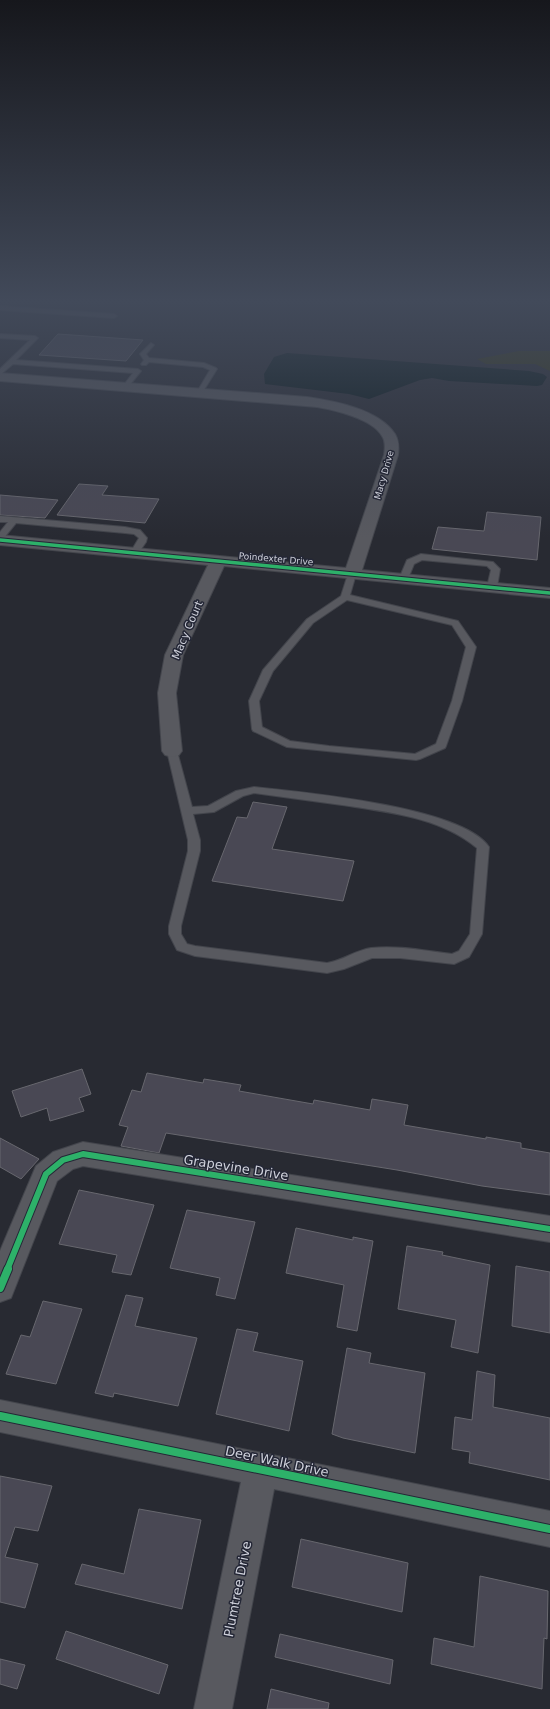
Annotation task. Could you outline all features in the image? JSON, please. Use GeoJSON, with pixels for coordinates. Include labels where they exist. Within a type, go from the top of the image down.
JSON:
{"type":"FeatureCollection","features":[{"type":"Feature","properties":{"kind":"street","name":"Macy Drive"},"geometry":{"type":"LineString","coordinates":[[25,379],[322,403],[352,411],[374,422],[383,429],[392,444],[391,455],[372,518],[352,574]]}},
{"type":"Feature","properties":{"kind":"street","name":"Poindexter Drive"},"geometry":{"type":"LineString","coordinates":[[0,538],[134,553],[550,593]]}},
{"type":"Feature","properties":{"kind":"street","name":"Macy Court"},"geometry":{"type":"LineString","coordinates":[[172,751],[167,693],[174,655],[218,561]]}},
{"type":"Feature","properties":{"kind":"street","name":"Grapevine Drive"},"geometry":{"type":"LineString","coordinates":[[0,1288],[46,1174],[54,1165],[65,1159],[83,1154],[550,1229]]}},
{"type":"Feature","properties":{"kind":"street","name":"Deer Walk Drive"},"geometry":{"type":"LineString","coordinates":[[0,1416],[550,1529]]}},
{"type":"Feature","properties":{"kind":"street","name":"Plumtree Drive"},"geometry":{"type":"LineString","coordinates":[[213,1709],[261,1469]]}},
{"type":"Feature","properties":{"kind":"lane"},"geometry":{"type":"LineString","coordinates":[[126,386],[132,379]]}},
{"type":"Feature","properties":{"kind":"lane"},"geometry":{"type":"LineString","coordinates":[[200,392],[208,379]]}},
{"type":"Feature","properties":{"kind":"lane"},"geometry":{"type":"LineString","coordinates":[[0,519],[112,528],[137,532],[143,538],[142,542],[134,553]]}},
{"type":"Feature","properties":{"kind":"lane"},"geometry":{"type":"LineString","coordinates":[[0,538],[14,520]]}},
{"type":"Feature","properties":{"kind":"lane"},"geometry":{"type":"LineString","coordinates":[[404,579],[410,562],[421,557],[490,564],[496,569],[492,587]]}},
{"type":"Feature","properties":{"kind":"lane"},"geometry":{"type":"LineString","coordinates":[[345,597],[456,623],[471,647],[457,701],[441,746],[416,757],[329,749],[287,744],[257,729],[254,701],[268,670],[310,622],[345,597],[352,574]]}},
{"type":"Feature","properties":{"kind":"lane"},"geometry":{"type":"LineString","coordinates":[[172,751],[186,811],[194,840],[194,851],[174,926],[175,934],[182,947],[195,951],[327,968],[339,966],[371,953],[389,953],[454,959],[464,954],[476,934],[483,847],[464,832],[419,816],[376,807],[254,790],[240,793],[210,809],[186,811]]}},
{"type":"Feature","properties":{"kind":"shaded area"},"geometry":{"type":"Polygon","coordinates":[[[264,379],[427,379],[420,380],[369,399],[349,394],[265,384],[264,379]]]}},
{"type":"Feature","properties":{"kind":"shaded area"},"geometry":{"type":"Polygon","coordinates":[[[436,379],[546,379],[542,385],[537,386],[449,381],[436,379]]]}},
{"type":"Feature","properties":{"kind":"building"},"geometry":{"type":"Polygon","coordinates":[[[79,484],[108,486],[102,495],[159,499],[145,523],[57,515],[79,484]]]}},
{"type":"Feature","properties":{"kind":"building"},"geometry":{"type":"Polygon","coordinates":[[[0,495],[58,500],[45,518],[0,515],[0,495]]]}},
{"type":"Feature","properties":{"kind":"building"},"geometry":{"type":"Polygon","coordinates":[[[487,512],[541,517],[537,560],[432,549],[438,527],[484,531],[487,512]]]}},
{"type":"Feature","properties":{"kind":"building"},"geometry":{"type":"Polygon","coordinates":[[[253,802],[287,807],[272,849],[354,861],[343,901],[212,881],[237,817],[247,818],[253,802]]]}},
{"type":"Feature","properties":{"kind":"building"},"geometry":{"type":"Polygon","coordinates":[[[82,1069],[91,1094],[79,1098],[84,1111],[50,1121],[47,1108],[21,1117],[12,1091],[82,1069]]]}},
{"type":"Feature","properties":{"kind":"building"},"geometry":{"type":"Polygon","coordinates":[[[147,1073],[203,1083],[204,1079],[241,1085],[239,1091],[313,1104],[314,1100],[370,1110],[372,1099],[408,1105],[404,1125],[486,1139],[486,1137],[521,1143],[521,1148],[550,1153],[550,1195],[482,1186],[397,1170],[166,1133],[159,1153],[121,1146],[128,1127],[119,1125],[132,1090],[141,1092],[147,1073]]]}},
{"type":"Feature","properties":{"kind":"building"},"geometry":{"type":"Polygon","coordinates":[[[0,1138],[39,1159],[21,1179],[0,1167],[0,1138]]]}},
{"type":"Feature","properties":{"kind":"building"},"geometry":{"type":"Polygon","coordinates":[[[79,1190],[154,1205],[131,1275],[112,1272],[117,1255],[59,1244],[79,1190]]]}},
{"type":"Feature","properties":{"kind":"building"},"geometry":{"type":"Polygon","coordinates":[[[187,1210],[255,1222],[235,1299],[216,1295],[220,1278],[170,1268],[187,1210]]]}},
{"type":"Feature","properties":{"kind":"building"},"geometry":{"type":"Polygon","coordinates":[[[296,1228],[353,1240],[353,1237],[373,1241],[357,1331],[337,1327],[344,1285],[286,1273],[296,1228]]]}},
{"type":"Feature","properties":{"kind":"building"},"geometry":{"type":"Polygon","coordinates":[[[407,1246],[443,1252],[442,1255],[490,1265],[478,1353],[451,1347],[456,1320],[398,1309],[407,1246]]]}},
{"type":"Feature","properties":{"kind":"building"},"geometry":{"type":"Polygon","coordinates":[[[516,1266],[550,1272],[550,1333],[512,1326],[516,1266]]]}},
{"type":"Feature","properties":{"kind":"building"},"geometry":{"type":"Polygon","coordinates":[[[126,1295],[143,1298],[135,1326],[197,1338],[178,1406],[114,1393],[113,1397],[95,1393],[126,1295]]]}},
{"type":"Feature","properties":{"kind":"building"},"geometry":{"type":"Polygon","coordinates":[[[43,1301],[82,1309],[56,1384],[6,1374],[21,1335],[30,1337],[43,1301]]]}},
{"type":"Feature","properties":{"kind":"building"},"geometry":{"type":"Polygon","coordinates":[[[237,1329],[258,1333],[253,1351],[303,1361],[289,1431],[216,1414],[237,1329]]]}},
{"type":"Feature","properties":{"kind":"building"},"geometry":{"type":"Polygon","coordinates":[[[347,1348],[371,1353],[369,1363],[425,1373],[415,1453],[343,1438],[332,1434],[347,1348]]]}},
{"type":"Feature","properties":{"kind":"building"},"geometry":{"type":"Polygon","coordinates":[[[477,1371],[495,1375],[493,1407],[550,1418],[550,1480],[469,1463],[470,1452],[452,1449],[455,1417],[472,1420],[477,1371]]]}},
{"type":"Feature","properties":{"kind":"building"},"geometry":{"type":"Polygon","coordinates":[[[0,1476],[52,1486],[38,1531],[15,1527],[5,1557],[38,1564],[25,1608],[0,1602],[0,1476]]]}},
{"type":"Feature","properties":{"kind":"building"},"geometry":{"type":"Polygon","coordinates":[[[139,1509],[201,1520],[182,1609],[75,1584],[82,1564],[124,1574],[139,1509]]]}},
{"type":"Feature","properties":{"kind":"building"},"geometry":{"type":"Polygon","coordinates":[[[301,1539],[408,1563],[402,1612],[292,1587],[301,1539]]]}},
{"type":"Feature","properties":{"kind":"building"},"geometry":{"type":"Polygon","coordinates":[[[480,1576],[548,1591],[547,1639],[544,1638],[542,1689],[431,1664],[434,1638],[474,1647],[480,1576]]]}},
{"type":"Feature","properties":{"kind":"building"},"geometry":{"type":"Polygon","coordinates":[[[66,1631],[168,1665],[159,1694],[56,1659],[66,1631]]]}},
{"type":"Feature","properties":{"kind":"building"},"geometry":{"type":"Polygon","coordinates":[[[280,1634],[393,1660],[390,1684],[275,1657],[280,1634]]]}},
{"type":"Feature","properties":{"kind":"building"},"geometry":{"type":"Polygon","coordinates":[[[0,1659],[25,1665],[17,1689],[0,1684],[0,1659]]]}},
{"type":"Feature","properties":{"kind":"building"},"geometry":{"type":"Polygon","coordinates":[[[271,1689],[329,1703],[328,1709],[267,1709],[271,1689]]]}},
{"type":"Feature","properties":{"kind":"cycle path"},"geometry":{"type":"LineString","coordinates":[[0,540],[550,593]]}},
{"type":"Feature","properties":{"kind":"cycle path"},"geometry":{"type":"LineString","coordinates":[[0,1288],[46,1174],[63,1160],[72,1156],[83,1154],[550,1229]]}},
{"type":"Feature","properties":{"kind":"cycle path"},"geometry":{"type":"LineString","coordinates":[[0,1416],[550,1529]]}}]}
